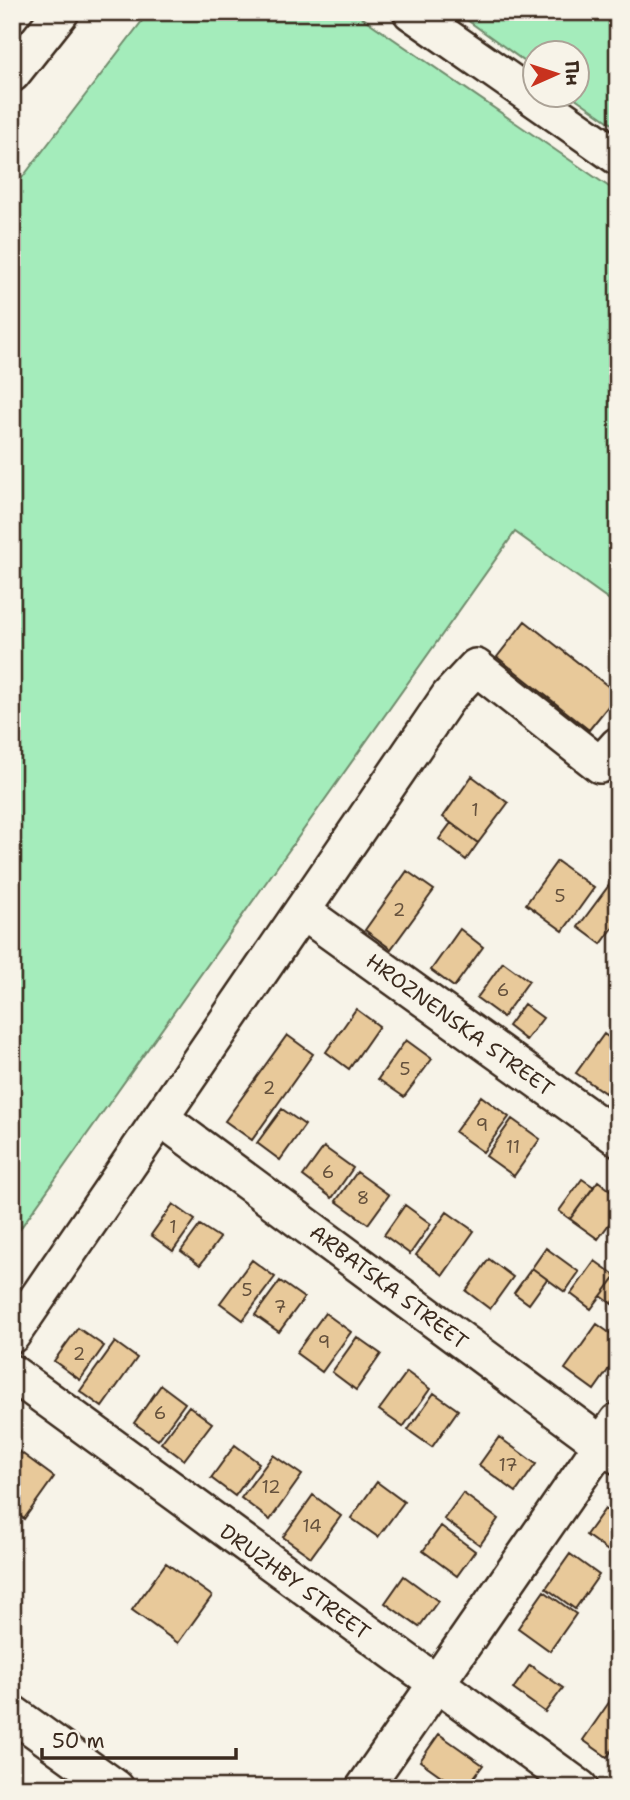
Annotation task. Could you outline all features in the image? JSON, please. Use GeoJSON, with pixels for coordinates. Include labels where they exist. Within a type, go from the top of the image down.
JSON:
{"type":"FeatureCollection","features":[{"type":"Feature","properties":{"kind":"street"},"geometry":{"type":"LineString","coordinates":[[12,74],[61,12]]}},
{"type":"Feature","properties":{"kind":"street"},"geometry":{"type":"LineString","coordinates":[[411,12],[618,157]]}},
{"type":"Feature","properties":{"kind":"street"},"geometry":{"type":"LineString","coordinates":[[12,1335],[449,696],[476,667],[600,765],[618,745]]}},
{"type":"Feature","properties":{"kind":"street","name":"HROZNENSKA STREET"},"geometry":{"type":"LineString","coordinates":[[302,911],[618,1138]]}},
{"type":"Feature","properties":{"kind":"street","name":"ARBATSKA STREET"},"geometry":{"type":"LineString","coordinates":[[161,1118],[612,1440]]}},
{"type":"Feature","properties":{"kind":"street","name":"DRUZHBY STREET"},"geometry":{"type":"LineString","coordinates":[[12,1373],[580,1788]]}},
{"type":"Feature","properties":{"kind":"street"},"geometry":{"type":"LineString","coordinates":[[364,1788],[612,1440]]}},
{"type":"Feature","properties":{"kind":"street"},"geometry":{"type":"LineString","coordinates":[[12,1713],[116,1788]]}},
{"type":"Feature","properties":{"kind":"green space"},"geometry":{"type":"Polygon","coordinates":[[[149,12],[354,12],[618,193],[618,606],[515,532],[12,1240],[12,191],[149,12]]]}},
{"type":"Feature","properties":{"kind":"green space"},"geometry":{"type":"Polygon","coordinates":[[[456,12],[618,12],[618,128],[590,108],[592,108],[592,38],[522,38],[522,60],[456,12]]]}},
{"type":"Feature","properties":{"kind":"building"},"geometry":{"type":"Polygon","coordinates":[[[525,621],[618,694],[589,730],[497,657],[525,621]]]}},
{"type":"Feature","properties":{"kind":"building"},"geometry":{"type":"Polygon","coordinates":[[[472,776],[508,803],[478,843],[443,817],[472,776]]]}},
{"type":"Feature","properties":{"kind":"building"},"geometry":{"type":"Polygon","coordinates":[[[451,823],[478,843],[466,860],[439,839],[451,823]]]}},
{"type":"Feature","properties":{"kind":"building"},"geometry":{"type":"Polygon","coordinates":[[[557,861],[594,888],[563,931],[526,904],[557,861]]]}},
{"type":"Feature","properties":{"kind":"building"},"geometry":{"type":"Polygon","coordinates":[[[407,871],[434,890],[391,949],[365,930],[407,871]]]}},
{"type":"Feature","properties":{"kind":"building"},"geometry":{"type":"Polygon","coordinates":[[[610,884],[618,890],[618,921],[601,944],[578,927],[610,884]]]}},
{"type":"Feature","properties":{"kind":"building"},"geometry":{"type":"Polygon","coordinates":[[[460,929],[483,947],[454,987],[431,970],[460,929]]]}},
{"type":"Feature","properties":{"kind":"building"},"geometry":{"type":"Polygon","coordinates":[[[503,962],[529,981],[503,1017],[477,998],[503,962]]]}},
{"type":"Feature","properties":{"kind":"building"},"geometry":{"type":"Polygon","coordinates":[[[524,1004],[543,1018],[526,1040],[508,1026],[524,1004]]]}},
{"type":"Feature","properties":{"kind":"building"},"geometry":{"type":"Polygon","coordinates":[[[356,1009],[379,1026],[349,1069],[326,1052],[356,1009]]]}},
{"type":"Feature","properties":{"kind":"building"},"geometry":{"type":"Polygon","coordinates":[[[604,1034],[618,1044],[618,1075],[605,1093],[576,1073],[604,1034]]]}},
{"type":"Feature","properties":{"kind":"building"},"geometry":{"type":"Polygon","coordinates":[[[287,1035],[313,1054],[252,1140],[225,1121],[287,1035]]]}},
{"type":"Feature","properties":{"kind":"building"},"geometry":{"type":"Polygon","coordinates":[[[406,1040],[432,1059],[404,1097],[378,1079],[406,1040]]]}},
{"type":"Feature","properties":{"kind":"building"},"geometry":{"type":"Polygon","coordinates":[[[481,1096],[509,1117],[483,1152],[455,1132],[481,1096]]]}},
{"type":"Feature","properties":{"kind":"building"},"geometry":{"type":"Polygon","coordinates":[[[282,1109],[305,1125],[280,1160],[257,1143],[282,1109]]]}},
{"type":"Feature","properties":{"kind":"building"},"geometry":{"type":"Polygon","coordinates":[[[512,1119],[540,1139],[514,1176],[486,1156],[512,1119]]]}},
{"type":"Feature","properties":{"kind":"building"},"geometry":{"type":"Polygon","coordinates":[[[324,1147],[353,1168],[332,1198],[303,1176],[324,1147]]]}},
{"type":"Feature","properties":{"kind":"building"},"geometry":{"type":"Polygon","coordinates":[[[357,1172],[389,1195],[368,1224],[336,1201],[357,1172]]]}},
{"type":"Feature","properties":{"kind":"building"},"geometry":{"type":"Polygon","coordinates":[[[582,1179],[594,1187],[570,1219],[559,1211],[582,1179]]]}},
{"type":"Feature","properties":{"kind":"building"},"geometry":{"type":"Polygon","coordinates":[[[598,1181],[618,1196],[618,1212],[598,1239],[570,1219],[598,1181]]]}},
{"type":"Feature","properties":{"kind":"building"},"geometry":{"type":"Polygon","coordinates":[[[173,1204],[195,1220],[173,1251],[151,1235],[173,1204]]]}},
{"type":"Feature","properties":{"kind":"building"},"geometry":{"type":"Polygon","coordinates":[[[405,1205],[431,1224],[410,1254],[384,1235],[405,1205]]]}},
{"type":"Feature","properties":{"kind":"building"},"geometry":{"type":"Polygon","coordinates":[[[447,1212],[474,1231],[443,1275],[416,1255],[447,1212]]]}},
{"type":"Feature","properties":{"kind":"building"},"geometry":{"type":"Polygon","coordinates":[[[200,1225],[220,1238],[200,1265],[181,1251],[200,1225]]]}},
{"type":"Feature","properties":{"kind":"building"},"geometry":{"type":"Polygon","coordinates":[[[546,1248],[579,1272],[565,1292],[532,1268],[546,1248]]]}},
{"type":"Feature","properties":{"kind":"building"},"geometry":{"type":"Polygon","coordinates":[[[489,1259],[513,1277],[490,1309],[466,1291],[489,1259]]]}},
{"type":"Feature","properties":{"kind":"building"},"geometry":{"type":"Polygon","coordinates":[[[252,1260],[275,1277],[243,1320],[220,1303],[252,1260]]]}},
{"type":"Feature","properties":{"kind":"building"},"geometry":{"type":"Polygon","coordinates":[[[595,1261],[616,1276],[591,1309],[571,1294],[595,1261]]]}},
{"type":"Feature","properties":{"kind":"building"},"geometry":{"type":"Polygon","coordinates":[[[532,1268],[547,1279],[529,1304],[514,1293],[532,1268]]]}},
{"type":"Feature","properties":{"kind":"building"},"geometry":{"type":"Polygon","coordinates":[[[616,1276],[618,1295],[612,1304],[601,1296],[616,1276]]]}},
{"type":"Feature","properties":{"kind":"building"},"geometry":{"type":"Polygon","coordinates":[[[280,1281],[304,1298],[279,1332],[255,1315],[280,1281]]]}},
{"type":"Feature","properties":{"kind":"building"},"geometry":{"type":"Polygon","coordinates":[[[325,1313],[351,1332],[322,1372],[296,1353],[325,1313]]]}},
{"type":"Feature","properties":{"kind":"building"},"geometry":{"type":"Polygon","coordinates":[[[597,1324],[618,1339],[618,1356],[594,1390],[565,1369],[597,1324]]]}},
{"type":"Feature","properties":{"kind":"building"},"geometry":{"type":"Polygon","coordinates":[[[78,1328],[104,1346],[80,1380],[54,1361],[78,1328]]]}},
{"type":"Feature","properties":{"kind":"building"},"geometry":{"type":"Polygon","coordinates":[[[357,1337],[381,1354],[356,1390],[332,1372],[357,1337]]]}},
{"type":"Feature","properties":{"kind":"building"},"geometry":{"type":"Polygon","coordinates":[[[115,1342],[137,1358],[102,1407],[80,1391],[115,1342]]]}},
{"type":"Feature","properties":{"kind":"building"},"geometry":{"type":"Polygon","coordinates":[[[407,1372],[430,1389],[403,1427],[379,1410],[407,1372]]]}},
{"type":"Feature","properties":{"kind":"building"},"geometry":{"type":"Polygon","coordinates":[[[161,1385],[185,1403],[158,1440],[134,1423],[161,1385]]]}},
{"type":"Feature","properties":{"kind":"building"},"geometry":{"type":"Polygon","coordinates":[[[434,1393],[458,1410],[432,1447],[408,1430],[434,1393]]]}},
{"type":"Feature","properties":{"kind":"building"},"geometry":{"type":"Polygon","coordinates":[[[189,1406],[212,1423],[184,1460],[161,1443],[189,1406]]]}},
{"type":"Feature","properties":{"kind":"building"},"geometry":{"type":"Polygon","coordinates":[[[499,1437],[536,1464],[516,1492],[479,1465],[499,1437]]]}},
{"type":"Feature","properties":{"kind":"building"},"geometry":{"type":"Polygon","coordinates":[[[235,1445],[259,1463],[235,1496],[211,1478],[235,1445]]]}},
{"type":"Feature","properties":{"kind":"building"},"geometry":{"type":"Polygon","coordinates":[[[12,1446],[54,1477],[24,1519],[12,1510],[12,1446]]]}},
{"type":"Feature","properties":{"kind":"building"},"geometry":{"type":"Polygon","coordinates":[[[273,1455],[302,1475],[270,1520],[241,1498],[273,1455]]]}},
{"type":"Feature","properties":{"kind":"building"},"geometry":{"type":"Polygon","coordinates":[[[377,1482],[404,1502],[378,1537],[351,1518],[377,1482]]]}},
{"type":"Feature","properties":{"kind":"building"},"geometry":{"type":"Polygon","coordinates":[[[463,1493],[498,1519],[480,1545],[444,1519],[463,1493]]]}},
{"type":"Feature","properties":{"kind":"building"},"geometry":{"type":"Polygon","coordinates":[[[313,1495],[341,1516],[311,1557],[283,1537],[313,1495]]]}},
{"type":"Feature","properties":{"kind":"building"},"geometry":{"type":"Polygon","coordinates":[[[605,1509],[618,1518],[618,1558],[586,1535],[605,1509]]]}},
{"type":"Feature","properties":{"kind":"building"},"geometry":{"type":"Polygon","coordinates":[[[441,1526],[475,1551],[457,1576],[423,1551],[441,1526]]]}},
{"type":"Feature","properties":{"kind":"building"},"geometry":{"type":"Polygon","coordinates":[[[570,1554],[599,1575],[575,1609],[546,1588],[570,1554]]]}},
{"type":"Feature","properties":{"kind":"building"},"geometry":{"type":"Polygon","coordinates":[[[166,1563],[212,1596],[178,1643],[132,1610],[166,1563]]]}},
{"type":"Feature","properties":{"kind":"building"},"geometry":{"type":"Polygon","coordinates":[[[404,1576],[438,1601],[419,1627],[385,1603],[404,1576]]]}},
{"type":"Feature","properties":{"kind":"building"},"geometry":{"type":"Polygon","coordinates":[[[544,1591],[576,1614],[550,1651],[518,1628],[544,1591]]]}},
{"type":"Feature","properties":{"kind":"building"},"geometry":{"type":"Polygon","coordinates":[[[530,1665],[563,1688],[545,1712],[513,1689],[530,1665]]]}},
{"type":"Feature","properties":{"kind":"building"},"geometry":{"type":"Polygon","coordinates":[[[610,1701],[618,1706],[618,1742],[607,1757],[583,1740],[610,1701]]]}},
{"type":"Feature","properties":{"kind":"building"},"geometry":{"type":"Polygon","coordinates":[[[439,1734],[483,1765],[466,1788],[458,1788],[420,1761],[439,1734]]]}}]}
